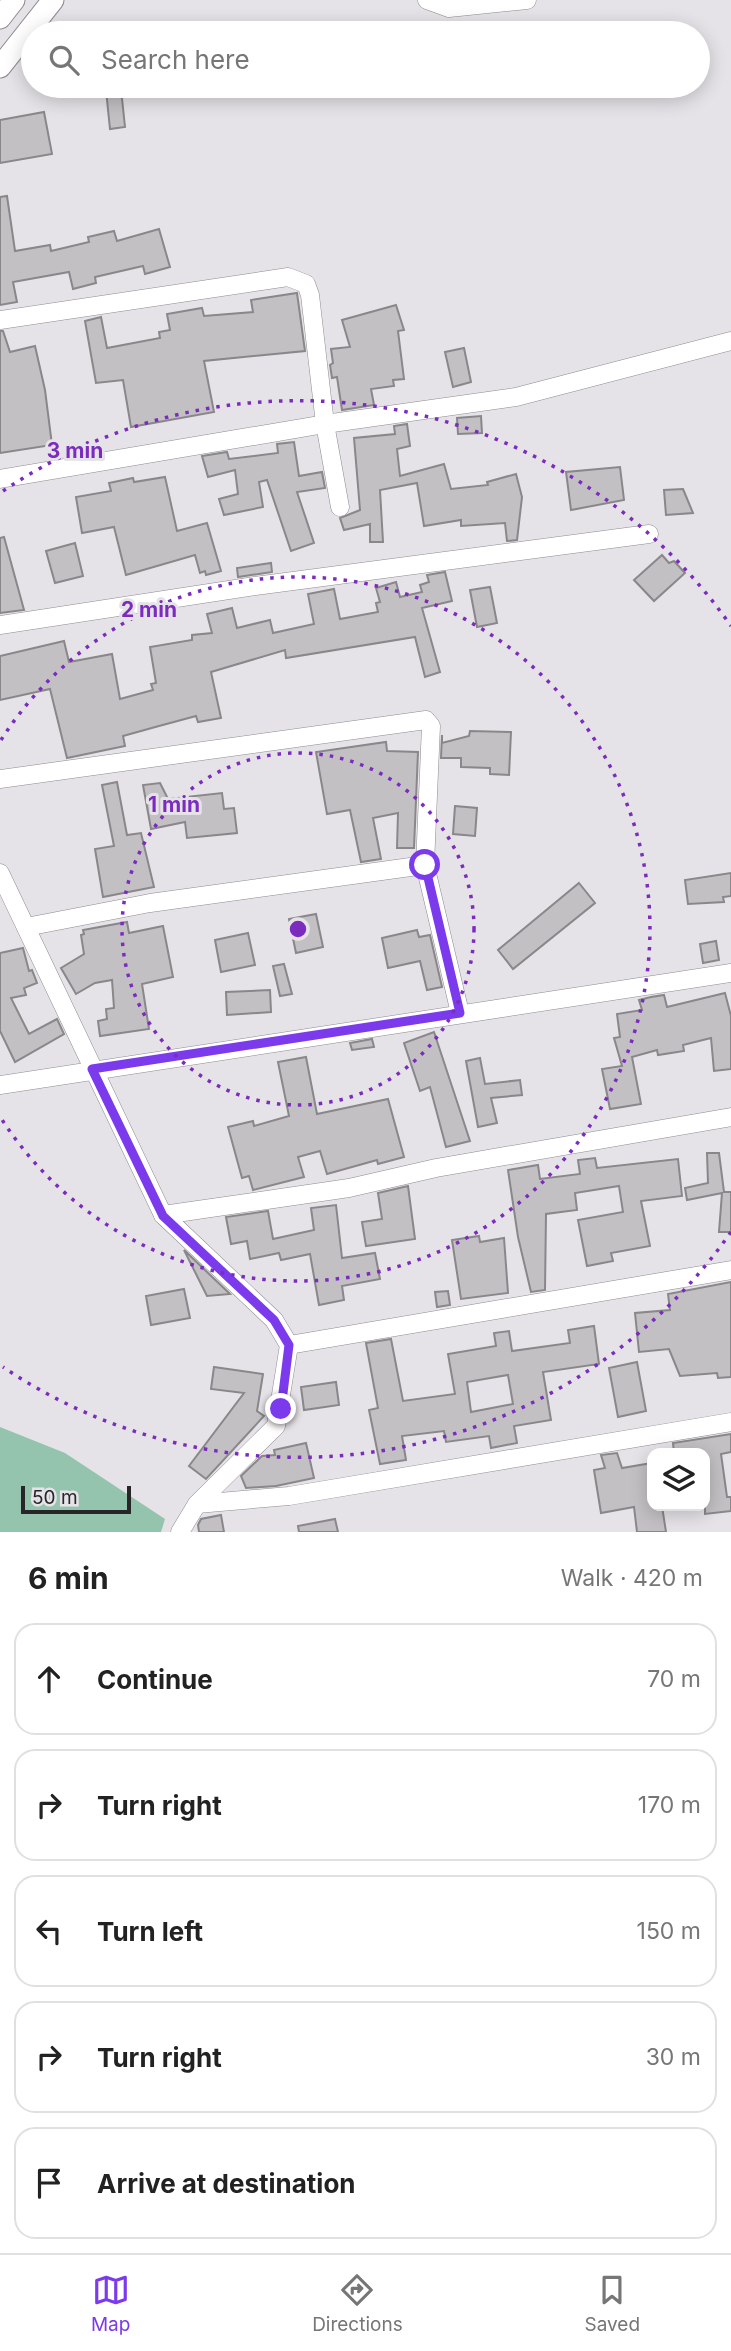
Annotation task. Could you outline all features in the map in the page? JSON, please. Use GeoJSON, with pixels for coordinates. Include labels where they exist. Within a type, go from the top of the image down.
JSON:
{"type":"FeatureCollection","features":[{"type":"Feature","properties":{"kind":"main road"},"geometry":{"type":"LineString","coordinates":[[0,18],[14,0]]}},
{"type":"Feature","properties":{"kind":"main road"},"geometry":{"type":"LineString","coordinates":[[36,21],[53,0]]}},
{"type":"Feature","properties":{"kind":"main road"},"geometry":{"type":"LineString","coordinates":[[0,67],[21,40]]}},
{"type":"Feature","properties":{"kind":"street"},"geometry":{"type":"LineString","coordinates":[[428,0],[449,8],[527,0]]}},
{"type":"Feature","properties":{"kind":"street"},"geometry":{"type":"LineString","coordinates":[[0,320],[294,278],[306,284],[310,295],[325,424],[340,507]]}},
{"type":"Feature","properties":{"kind":"street"},"geometry":{"type":"LineString","coordinates":[[0,479],[325,424],[516,397],[731,341]]}},
{"type":"Feature","properties":{"kind":"street"},"geometry":{"type":"LineString","coordinates":[[0,625],[255,586],[649,534]]}},
{"type":"Feature","properties":{"kind":"street"},"geometry":{"type":"LineString","coordinates":[[0,779],[426,720],[431,726],[431,771],[425,865],[460,1013]]}},
{"type":"Feature","properties":{"kind":"street"},"geometry":{"type":"LineString","coordinates":[[26,927],[150,903],[425,865]]}},
{"type":"Feature","properties":{"kind":"street"},"geometry":{"type":"LineString","coordinates":[[0,873],[163,1216],[274,1320],[289,1345],[276,1426],[197,1504],[180,1532]]}},
{"type":"Feature","properties":{"kind":"street"},"geometry":{"type":"LineString","coordinates":[[0,1085],[731,973]]}},
{"type":"Feature","properties":{"kind":"street"},"geometry":{"type":"LineString","coordinates":[[163,1216],[349,1188],[436,1168],[731,1117]]}},
{"type":"Feature","properties":{"kind":"street"},"geometry":{"type":"LineString","coordinates":[[289,1345],[731,1270]]}},
{"type":"Feature","properties":{"kind":"street"},"geometry":{"type":"LineString","coordinates":[[197,1504],[289,1496],[731,1422]]}},
{"type":"Feature","properties":{"kind":"green space"},"geometry":{"type":"Polygon","coordinates":[[[0,1427],[65,1453],[165,1519],[161,1532],[0,1532],[0,1427]]]}},
{"type":"Feature","properties":{"kind":"building"},"geometry":{"type":"Polygon","coordinates":[[[107,98],[122,98],[125,127],[110,129],[107,98]]]}},
{"type":"Feature","properties":{"kind":"building"},"geometry":{"type":"Polygon","coordinates":[[[44,112],[52,154],[0,163],[0,120],[44,112]]]}},
{"type":"Feature","properties":{"kind":"building"},"geometry":{"type":"Polygon","coordinates":[[[7,196],[15,251],[50,245],[51,251],[89,242],[88,237],[114,231],[117,241],[159,229],[170,267],[145,274],[143,266],[95,277],[96,283],[73,289],[69,272],[13,282],[17,302],[0,305],[0,197],[7,196]]]}},
{"type":"Feature","properties":{"kind":"building"},"geometry":{"type":"Polygon","coordinates":[[[297,293],[305,351],[204,361],[214,412],[131,427],[123,380],[96,383],[85,321],[101,317],[107,348],[160,338],[159,332],[170,330],[167,314],[202,308],[204,316],[253,312],[251,300],[297,293]]]}},
{"type":"Feature","properties":{"kind":"building"},"geometry":{"type":"Polygon","coordinates":[[[396,305],[404,330],[398,331],[404,379],[393,380],[394,386],[371,389],[374,405],[342,410],[337,377],[332,378],[330,365],[333,363],[331,349],[350,347],[342,320],[396,305]]]}},
{"type":"Feature","properties":{"kind":"building"},"geometry":{"type":"Polygon","coordinates":[[[0,331],[3,331],[10,352],[35,346],[45,390],[52,445],[0,453],[0,331]]]}},
{"type":"Feature","properties":{"kind":"building"},"geometry":{"type":"Polygon","coordinates":[[[464,348],[471,382],[453,387],[445,352],[464,348]]]}},
{"type":"Feature","properties":{"kind":"building"},"geometry":{"type":"Polygon","coordinates":[[[481,416],[482,433],[458,434],[457,418],[481,416]]]}},
{"type":"Feature","properties":{"kind":"building"},"geometry":{"type":"Polygon","coordinates":[[[407,424],[410,446],[397,449],[400,476],[444,464],[451,489],[488,485],[487,482],[516,474],[522,497],[517,540],[507,541],[505,523],[461,526],[461,520],[424,526],[417,483],[380,490],[383,542],[370,542],[370,524],[344,530],[340,518],[360,510],[354,438],[395,434],[394,426],[407,424]]]}},
{"type":"Feature","properties":{"kind":"building"},"geometry":{"type":"Polygon","coordinates":[[[294,442],[299,476],[322,472],[325,488],[297,492],[314,543],[291,551],[267,480],[259,482],[263,507],[224,515],[219,499],[238,494],[235,470],[208,477],[202,456],[227,452],[229,459],[278,453],[277,444],[294,442]]]}},
{"type":"Feature","properties":{"kind":"building"},"geometry":{"type":"Polygon","coordinates":[[[620,467],[624,500],[571,510],[566,472],[620,467]]]}},
{"type":"Feature","properties":{"kind":"building"},"geometry":{"type":"Polygon","coordinates":[[[165,477],[177,531],[207,523],[221,571],[206,575],[205,571],[200,573],[195,555],[126,575],[114,527],[82,533],[76,497],[111,491],[109,483],[133,478],[134,482],[165,477]]]}},
{"type":"Feature","properties":{"kind":"building"},"geometry":{"type":"Polygon","coordinates":[[[683,489],[693,513],[666,515],[664,490],[683,489]]]}},
{"type":"Feature","properties":{"kind":"building"},"geometry":{"type":"Polygon","coordinates":[[[4,537],[24,610],[0,613],[0,538],[4,537]]]}},
{"type":"Feature","properties":{"kind":"building"},"geometry":{"type":"Polygon","coordinates":[[[75,543],[83,576],[55,583],[46,551],[75,543]]]}},
{"type":"Feature","properties":{"kind":"building"},"geometry":{"type":"Polygon","coordinates":[[[662,555],[669,563],[674,561],[685,573],[654,601],[634,580],[662,555]]]}},
{"type":"Feature","properties":{"kind":"building"},"geometry":{"type":"Polygon","coordinates":[[[271,563],[272,572],[238,577],[237,568],[271,563]]]}},
{"type":"Feature","properties":{"kind":"building"},"geometry":{"type":"Polygon","coordinates":[[[445,572],[452,601],[422,608],[440,672],[425,677],[415,637],[286,658],[285,650],[211,672],[221,718],[198,722],[196,716],[123,736],[125,746],[67,758],[50,689],[0,700],[0,656],[64,641],[69,662],[112,654],[120,699],[153,690],[151,684],[156,683],[150,647],[192,640],[192,635],[212,633],[207,614],[232,608],[237,628],[270,620],[273,633],[314,624],[308,594],[334,589],[340,619],[378,612],[376,603],[380,602],[376,588],[396,582],[400,597],[422,592],[420,585],[429,582],[427,575],[445,572]]]}},
{"type":"Feature","properties":{"kind":"building"},"geometry":{"type":"Polygon","coordinates":[[[490,587],[497,623],[477,627],[470,590],[490,587]]]}},
{"type":"Feature","properties":{"kind":"building"},"geometry":{"type":"Polygon","coordinates":[[[470,731],[511,732],[509,775],[490,774],[490,768],[461,767],[461,758],[441,758],[442,735],[442,743],[469,736],[470,731]]]}},
{"type":"Feature","properties":{"kind":"building"},"geometry":{"type":"Polygon","coordinates":[[[386,742],[387,751],[418,752],[414,848],[397,848],[398,813],[373,818],[381,859],[361,862],[350,810],[327,814],[316,752],[386,742]]]}},
{"type":"Feature","properties":{"kind":"building"},"geometry":{"type":"Polygon","coordinates":[[[117,782],[127,835],[141,833],[154,887],[103,897],[95,849],[114,846],[102,785],[117,782]]]}},
{"type":"Feature","properties":{"kind":"building"},"geometry":{"type":"Polygon","coordinates":[[[160,783],[168,799],[222,793],[224,809],[234,808],[237,833],[187,838],[185,822],[151,829],[143,785],[160,783]]]}},
{"type":"Feature","properties":{"kind":"building"},"geometry":{"type":"Polygon","coordinates":[[[455,806],[477,808],[475,836],[453,834],[455,806]]]}},
{"type":"Feature","properties":{"kind":"building"},"geometry":{"type":"Polygon","coordinates":[[[731,873],[731,896],[723,897],[724,902],[688,904],[685,880],[731,873]]]}},
{"type":"Feature","properties":{"kind":"building"},"geometry":{"type":"Polygon","coordinates":[[[579,883],[595,903],[513,969],[498,950],[579,883]]]}},
{"type":"Feature","properties":{"kind":"building"},"geometry":{"type":"Polygon","coordinates":[[[316,914],[323,947],[296,953],[289,919],[316,914]]]}},
{"type":"Feature","properties":{"kind":"building"},"geometry":{"type":"Polygon","coordinates":[[[127,922],[129,933],[163,926],[173,977],[142,984],[149,1029],[100,1036],[98,1021],[107,1019],[106,1009],[114,1008],[112,980],[95,983],[76,994],[61,968],[84,954],[81,935],[84,934],[83,930],[127,922]]]}},
{"type":"Feature","properties":{"kind":"building"},"geometry":{"type":"Polygon","coordinates":[[[417,930],[419,937],[430,935],[442,987],[427,990],[420,961],[388,968],[382,938],[417,930]]]}},
{"type":"Feature","properties":{"kind":"building"},"geometry":{"type":"Polygon","coordinates":[[[248,933],[255,965],[221,972],[215,940],[248,933]]]}},
{"type":"Feature","properties":{"kind":"building"},"geometry":{"type":"Polygon","coordinates":[[[716,941],[719,960],[703,963],[700,944],[716,941]]]}},
{"type":"Feature","properties":{"kind":"building"},"geometry":{"type":"Polygon","coordinates":[[[23,948],[29,971],[32,970],[37,983],[24,988],[26,995],[11,998],[29,1034],[57,1019],[64,1034],[15,1062],[0,1031],[0,953],[23,948]]]}},
{"type":"Feature","properties":{"kind":"building"},"geometry":{"type":"Polygon","coordinates":[[[284,964],[292,994],[280,996],[273,966],[284,964]]]}},
{"type":"Feature","properties":{"kind":"building"},"geometry":{"type":"Polygon","coordinates":[[[270,990],[271,1012],[227,1015],[226,992],[270,990]]]}},
{"type":"Feature","properties":{"kind":"building"},"geometry":{"type":"Polygon","coordinates":[[[725,993],[731,1016],[731,1069],[714,1071],[711,1038],[683,1045],[684,1051],[658,1055],[657,1050],[632,1057],[641,1104],[610,1109],[602,1069],[622,1066],[614,1038],[620,1037],[617,1014],[642,1010],[639,1000],[651,997],[664,995],[667,1007],[725,993]]]}},
{"type":"Feature","properties":{"kind":"building"},"geometry":{"type":"Polygon","coordinates":[[[434,1032],[470,1141],[446,1147],[430,1087],[420,1091],[404,1043],[434,1032]]]}},
{"type":"Feature","properties":{"kind":"building"},"geometry":{"type":"Polygon","coordinates":[[[372,1039],[374,1047],[352,1050],[350,1043],[372,1039]]]}},
{"type":"Feature","properties":{"kind":"building"},"geometry":{"type":"Polygon","coordinates":[[[306,1057],[317,1114],[388,1099],[404,1157],[378,1164],[377,1160],[327,1174],[320,1151],[298,1157],[304,1177],[253,1190],[249,1176],[242,1178],[228,1127],[253,1121],[254,1126],[289,1116],[278,1062],[306,1057]]]}},
{"type":"Feature","properties":{"kind":"building"},"geometry":{"type":"Polygon","coordinates":[[[480,1058],[485,1084],[520,1080],[522,1095],[491,1098],[497,1123],[478,1127],[466,1061],[480,1058]]]}},
{"type":"Feature","properties":{"kind":"building"},"geometry":{"type":"Polygon","coordinates":[[[707,1153],[719,1153],[724,1192],[731,1192],[731,1232],[719,1232],[722,1193],[687,1200],[685,1188],[708,1183],[707,1153]]]}},
{"type":"Feature","properties":{"kind":"building"},"geometry":{"type":"Polygon","coordinates":[[[595,1158],[597,1168],[678,1159],[682,1196],[641,1201],[650,1246],[611,1253],[613,1261],[587,1266],[578,1220],[623,1212],[619,1186],[575,1193],[577,1210],[546,1214],[545,1290],[531,1292],[518,1237],[508,1170],[538,1165],[540,1179],[580,1174],[578,1160],[595,1158]]]}},
{"type":"Feature","properties":{"kind":"building"},"geometry":{"type":"Polygon","coordinates":[[[408,1186],[415,1239],[366,1246],[362,1222],[382,1219],[378,1193],[408,1186]]]}},
{"type":"Feature","properties":{"kind":"building"},"geometry":{"type":"Polygon","coordinates":[[[336,1205],[342,1258],[375,1253],[380,1279],[342,1286],[344,1300],[319,1305],[310,1254],[281,1260],[279,1253],[250,1259],[247,1241],[231,1244],[226,1217],[268,1211],[273,1239],[314,1230],[311,1208],[336,1205]]]}},
{"type":"Feature","properties":{"kind":"building"},"geometry":{"type":"Polygon","coordinates":[[[479,1236],[480,1242],[504,1238],[508,1293],[461,1299],[452,1240],[479,1236]]]}},
{"type":"Feature","properties":{"kind":"building"},"geometry":{"type":"Polygon","coordinates":[[[184,1250],[230,1294],[207,1296],[184,1250]]]}},
{"type":"Feature","properties":{"kind":"building"},"geometry":{"type":"Polygon","coordinates":[[[731,1282],[731,1377],[718,1378],[717,1373],[680,1376],[669,1349],[639,1352],[635,1313],[670,1310],[668,1294],[731,1282]]]}},
{"type":"Feature","properties":{"kind":"building"},"geometry":{"type":"Polygon","coordinates":[[[184,1289],[190,1318],[151,1325],[146,1296],[184,1289]]]}},
{"type":"Feature","properties":{"kind":"building"},"geometry":{"type":"Polygon","coordinates":[[[448,1291],[450,1305],[437,1307],[435,1292],[448,1291]]]}},
{"type":"Feature","properties":{"kind":"building"},"geometry":{"type":"Polygon","coordinates":[[[594,1326],[599,1364],[543,1372],[551,1420],[514,1426],[517,1443],[491,1448],[489,1436],[446,1442],[444,1431],[402,1436],[406,1460],[380,1464],[369,1410],[378,1408],[366,1343],[391,1339],[403,1401],[455,1394],[448,1354],[496,1346],[494,1333],[509,1331],[512,1351],[570,1343],[568,1330],[594,1326]],[[508,1375],[467,1382],[471,1412],[513,1404],[508,1375]]]}},
{"type":"Feature","properties":{"kind":"building"},"geometry":{"type":"Polygon","coordinates":[[[637,1362],[646,1411],[618,1417],[609,1368],[637,1362]]]}},
{"type":"Feature","properties":{"kind":"building"},"geometry":{"type":"Polygon","coordinates":[[[214,1367],[263,1374],[257,1411],[264,1416],[206,1479],[189,1466],[244,1393],[211,1389],[214,1367]]]}},
{"type":"Feature","properties":{"kind":"building"},"geometry":{"type":"Polygon","coordinates":[[[336,1382],[339,1405],[304,1410],[301,1387],[336,1382]]]}},
{"type":"Feature","properties":{"kind":"building"},"geometry":{"type":"Polygon","coordinates":[[[731,1434],[731,1452],[721,1454],[727,1497],[731,1497],[731,1511],[705,1514],[705,1511],[710,1511],[710,1448],[674,1448],[673,1443],[731,1434]]]}},
{"type":"Feature","properties":{"kind":"building"},"geometry":{"type":"Polygon","coordinates":[[[306,1443],[314,1478],[276,1486],[246,1488],[241,1476],[262,1456],[275,1455],[274,1450],[306,1443]]]}},
{"type":"Feature","properties":{"kind":"building"},"geometry":{"type":"Polygon","coordinates":[[[617,1453],[622,1468],[647,1464],[647,1511],[663,1511],[666,1532],[637,1532],[634,1507],[601,1513],[594,1470],[605,1468],[601,1455],[617,1453]]]}},
{"type":"Feature","properties":{"kind":"building"},"geometry":{"type":"Polygon","coordinates":[[[221,1515],[224,1532],[199,1532],[201,1519],[221,1515]]]}},
{"type":"Feature","properties":{"kind":"building"},"geometry":{"type":"Polygon","coordinates":[[[335,1519],[338,1532],[299,1532],[298,1526],[335,1519]]]}},
{"type":"Feature","properties":{"kind":"route"},"geometry":{"type":"LineString","coordinates":[[281,1409],[289,1345],[285,1335],[274,1320],[163,1216],[92,1069],[460,1013],[425,865]]}}]}
